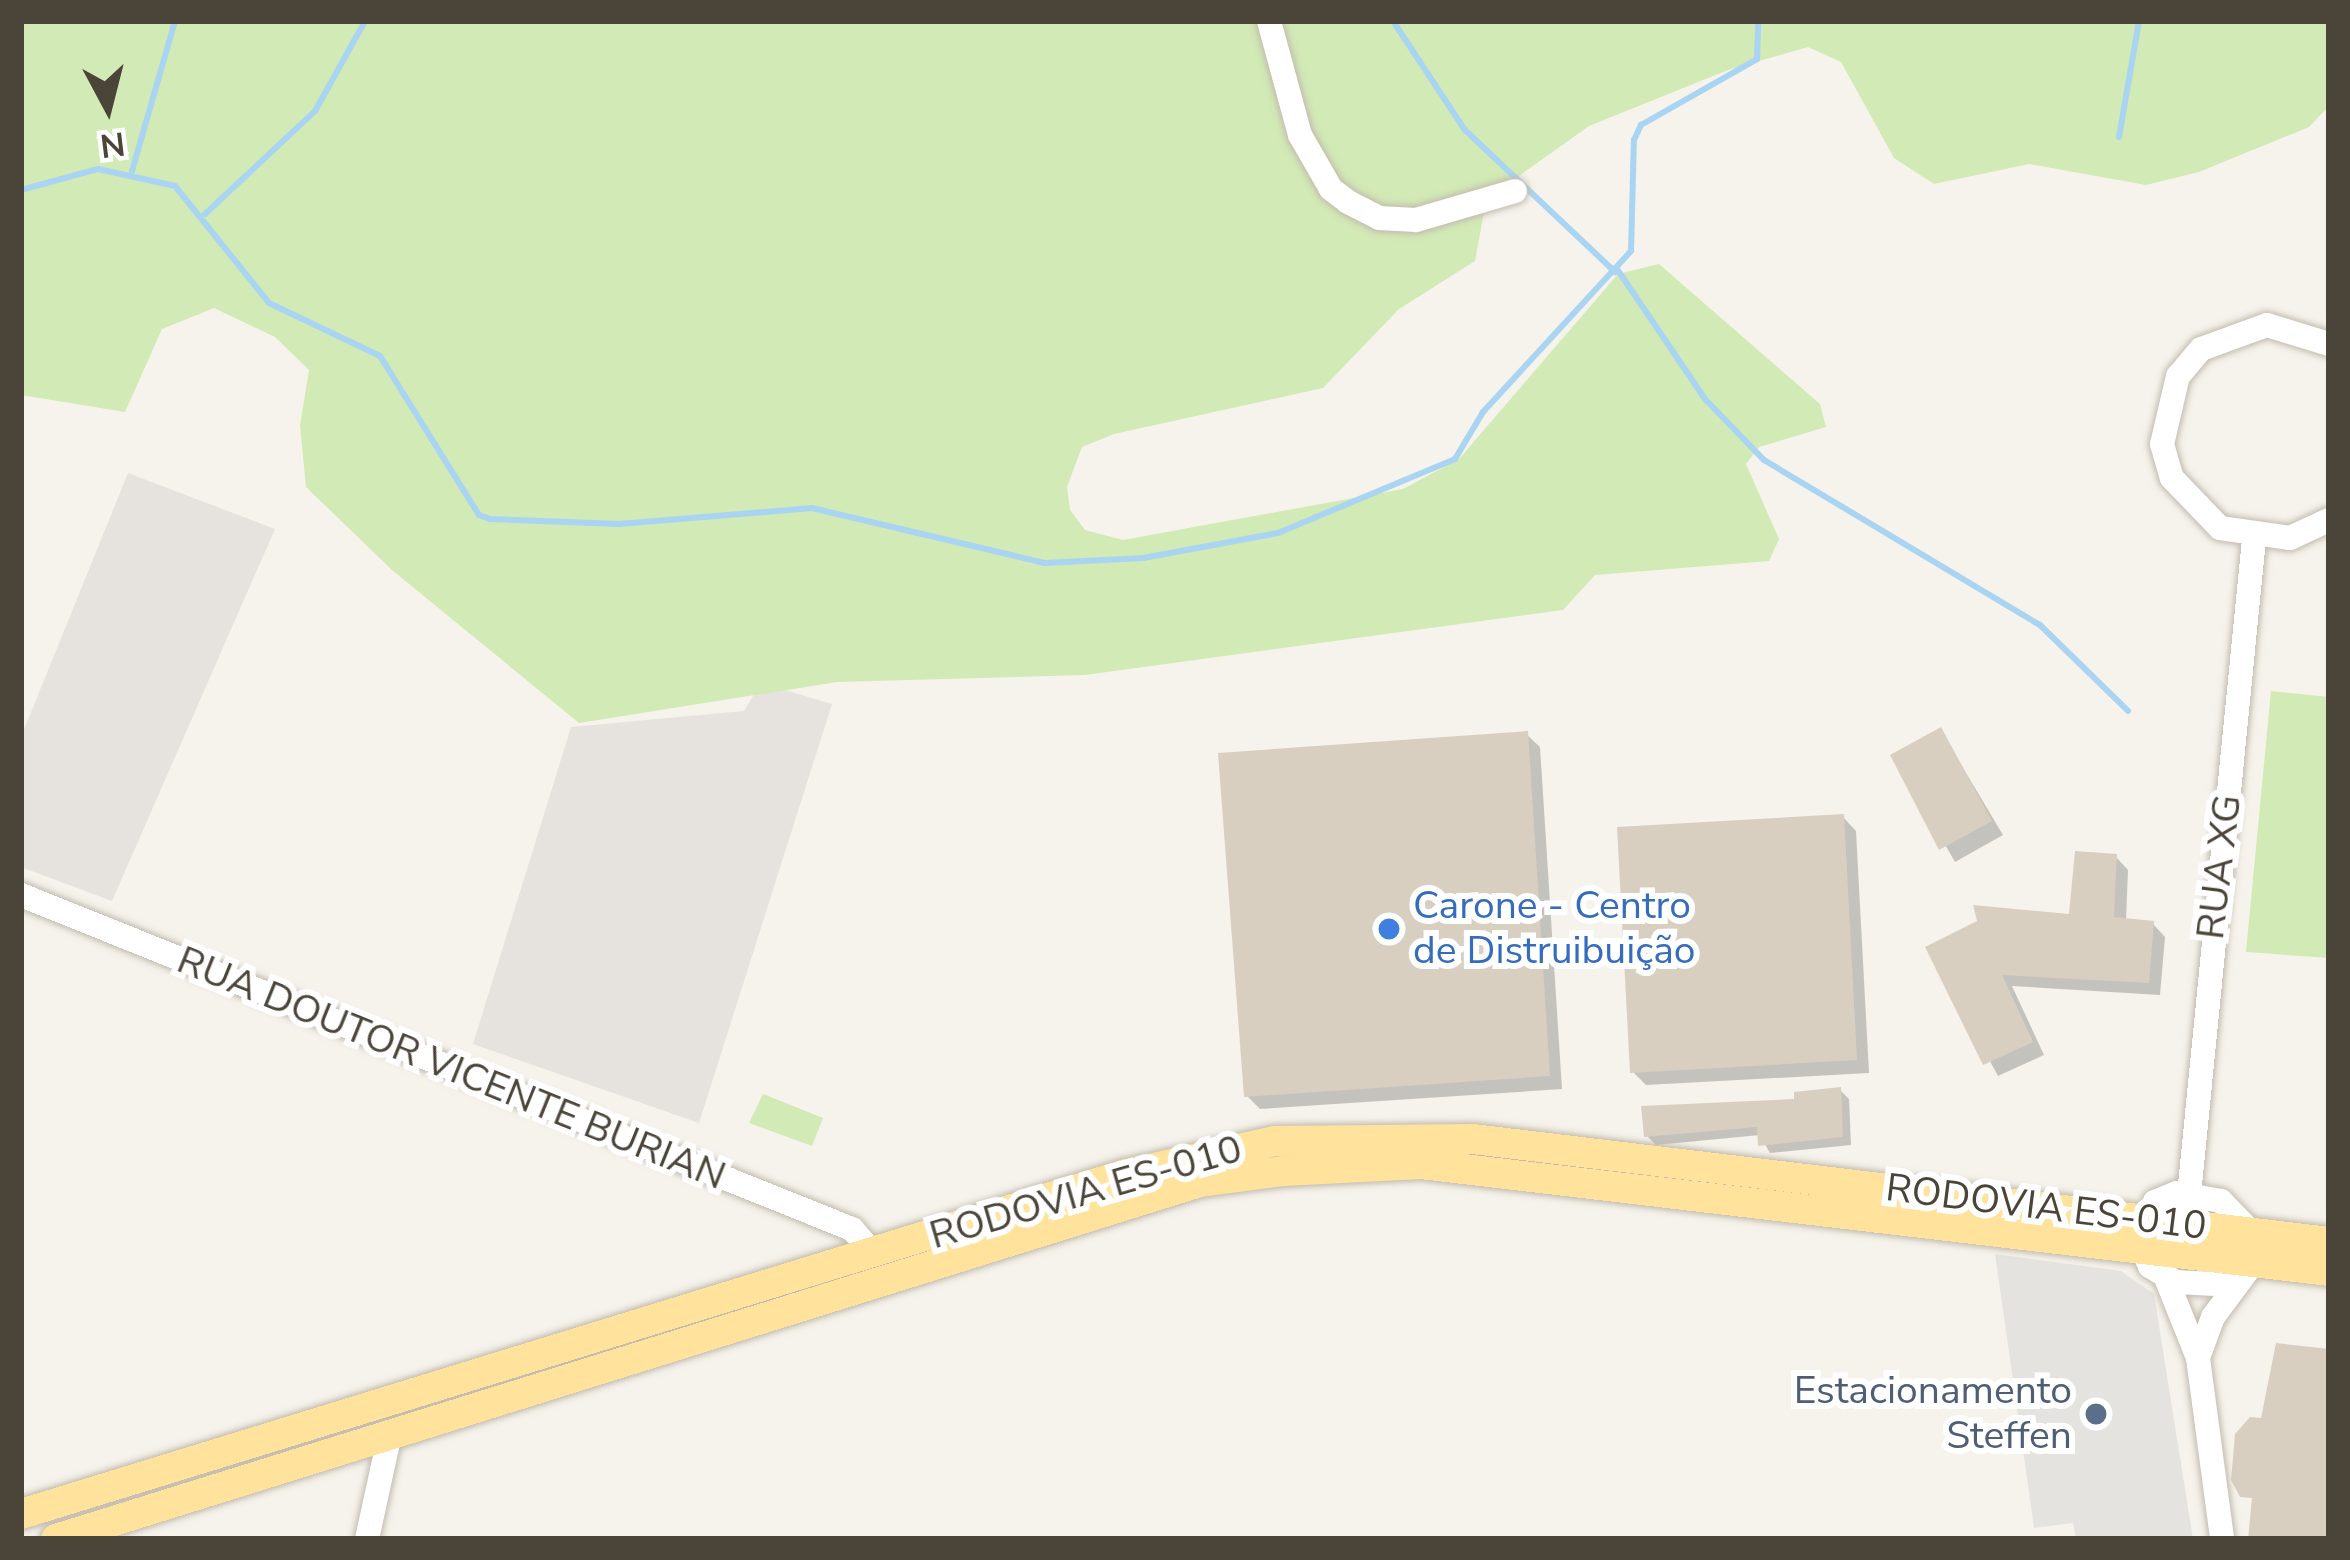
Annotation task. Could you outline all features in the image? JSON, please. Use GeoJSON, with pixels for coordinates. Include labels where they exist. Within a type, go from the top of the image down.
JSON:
{"type":"FeatureCollection","features":[{"type":"Feature","properties":{"kind":"main road","name":"RODOVIA ES-010"},"geometry":{"type":"LineString","coordinates":[[21,1514],[1214,1151],[1367,1135],[1473,1139],[2143,1233],[2245,1259],[2329,1270]]}},
{"type":"Feature","properties":{"kind":"main road","name":"RODOVIA ES-010"},"geometry":{"type":"LineString","coordinates":[[56,1539],[1178,1189],[1307,1168],[1421,1164],[2143,1233]]}},
{"type":"Feature","properties":{"kind":"main road","name":"RODOVIA ES-010"},"geometry":{"type":"LineString","coordinates":[[2245,1259],[2329,1242]]}},
{"type":"Feature","properties":{"kind":"main road"},"geometry":{"type":"LineString","coordinates":[[21,1498],[80,1498]]}},
{"type":"Feature","properties":{"kind":"street"},"geometry":{"type":"LineString","coordinates":[[1269,21],[1300,135],[1348,202],[1379,218],[1416,220],[1515,190]]}},
{"type":"Feature","properties":{"kind":"street"},"geometry":{"type":"LineString","coordinates":[[2329,344],[2267,325],[2232,332],[2189,362],[2164,409],[2162,444],[2182,493],[2220,528],[2254,539],[2290,538],[2329,520]]}},
{"type":"Feature","properties":{"kind":"street","name":"RUA XG"},"geometry":{"type":"LineString","coordinates":[[2189,1195],[2254,539]]}},
{"type":"Feature","properties":{"kind":"street","name":"RUA DOUTOR VICENTE BURIAN"},"geometry":{"type":"LineString","coordinates":[[21,895],[852,1229],[874,1254]]}},
{"type":"Feature","properties":{"kind":"street"},"geometry":{"type":"LineString","coordinates":[[2198,1358],[2245,1259],[2235,1209],[2189,1195],[2165,1196],[2143,1233],[2198,1358],[2222,1539]]}},
{"type":"Feature","properties":{"kind":"street"},"geometry":{"type":"LineString","coordinates":[[2166,1278],[2245,1259]]}},
{"type":"Feature","properties":{"kind":"street"},"geometry":{"type":"LineString","coordinates":[[367,1539],[389,1438]]}},
{"type":"Feature","properties":{"kind":"shaded area"},"geometry":{"type":"Polygon","coordinates":[[[128,473],[275,529],[112,901],[21,867],[21,737],[128,473]]]}},
{"type":"Feature","properties":{"kind":"shaded area"},"geometry":{"type":"Polygon","coordinates":[[[761,683],[832,704],[699,1123],[473,1044],[571,727],[744,711],[761,683]]]}},
{"type":"Feature","properties":{"kind":"shaded area","name":"Estacionamento Steffen"},"geometry":{"type":"Polygon","coordinates":[[[1995,1254],[2121,1271],[2154,1294],[2193,1539],[2076,1539],[2073,1523],[2034,1528],[1995,1254]]]}},
{"type":"Feature","properties":{"kind":"green space"},"geometry":{"type":"Polygon","coordinates":[[[21,21],[2329,21],[2329,106],[2309,127],[2199,172],[2146,185],[2029,164],[1934,184],[1894,158],[1841,62],[1808,47],[1728,70],[1589,126],[1502,188],[1485,207],[1475,261],[1399,309],[1323,388],[1114,434],[1082,447],[1067,487],[1070,510],[1085,530],[1123,540],[1403,489],[1459,459],[1618,274],[1659,264],[1820,404],[1826,427],[1759,447],[1746,464],[1779,539],[1769,561],[1595,575],[1563,610],[1085,675],[837,682],[579,723],[392,570],[306,487],[300,425],[309,370],[275,337],[214,308],[162,329],[125,412],[21,395],[21,21]]]}},
{"type":"Feature","properties":{"kind":"green space"},"geometry":{"type":"Polygon","coordinates":[[[2271,691],[2329,697],[2329,958],[2246,952],[2271,691]]]}},
{"type":"Feature","properties":{"kind":"green space"},"geometry":{"type":"Polygon","coordinates":[[[763,1094],[823,1118],[812,1146],[749,1123],[763,1094]]]}},
{"type":"Feature","properties":{"kind":"building"},"geometry":{"type":"Polygon","coordinates":[[[1941,727],[1992,821],[1939,850],[1890,755],[1941,727]]]}},
{"type":"Feature","properties":{"kind":"building"},"geometry":{"type":"Polygon","coordinates":[[[1528,731],[1550,1076],[1244,1097],[1218,753],[1528,731]]]}},
{"type":"Feature","properties":{"kind":"building"},"geometry":{"type":"Polygon","coordinates":[[[1844,814],[1857,1060],[1630,1073],[1617,827],[1844,814]]]}},
{"type":"Feature","properties":{"kind":"building"},"geometry":{"type":"Polygon","coordinates":[[[2075,851],[2117,854],[2114,917],[2154,921],[2149,983],[2002,975],[2033,1042],[1983,1065],[1925,947],[1977,921],[1973,905],[2069,914],[2075,851]]]}},
{"type":"Feature","properties":{"kind":"building"},"geometry":{"type":"Polygon","coordinates":[[[1841,1087],[1843,1137],[1758,1146],[1757,1127],[1644,1137],[1641,1106],[1794,1099],[1794,1092],[1841,1087]]]}},
{"type":"Feature","properties":{"kind":"building"},"geometry":{"type":"Polygon","coordinates":[[[2276,1343],[2329,1349],[2329,1539],[2248,1539],[2252,1498],[2240,1497],[2231,1480],[2235,1434],[2250,1417],[2261,1418],[2276,1343]]]}},
{"type":"Feature","properties":{"kind":"waterway"},"geometry":{"type":"LineString","coordinates":[[132,171],[175,21]]}},
{"type":"Feature","properties":{"kind":"waterway"},"geometry":{"type":"LineString","coordinates":[[205,214],[315,111],[365,21]]}},
{"type":"Feature","properties":{"kind":"waterway"},"geometry":{"type":"LineString","coordinates":[[1393,21],[1465,130],[1615,272]]}},
{"type":"Feature","properties":{"kind":"waterway"},"geometry":{"type":"LineString","coordinates":[[21,190],[98,169],[175,186],[269,303],[380,356],[479,515],[490,519],[619,524],[812,508],[1045,563],[1143,558],[1278,533],[1455,459],[1483,412],[1631,251],[1634,140],[1641,125],[1757,59],[1758,21]]}},
{"type":"Feature","properties":{"kind":"waterway"},"geometry":{"type":"LineString","coordinates":[[2119,137],[2139,21]]}},
{"type":"Feature","properties":{"kind":"waterway"},"geometry":{"type":"LineString","coordinates":[[1617,269],[1705,399],[1764,460],[2040,625],[2128,711]]}},
{"type":"Feature","properties":{"kind":"place","name":"Carone - Centro de Distruibuição"},"geometry":{"type":"Point","coordinates":[1389,929]}},
{"type":"Feature","properties":{"kind":"place","name":"Estacionamento Steffen"},"geometry":{"type":"Point","coordinates":[2096,1414]}}]}
